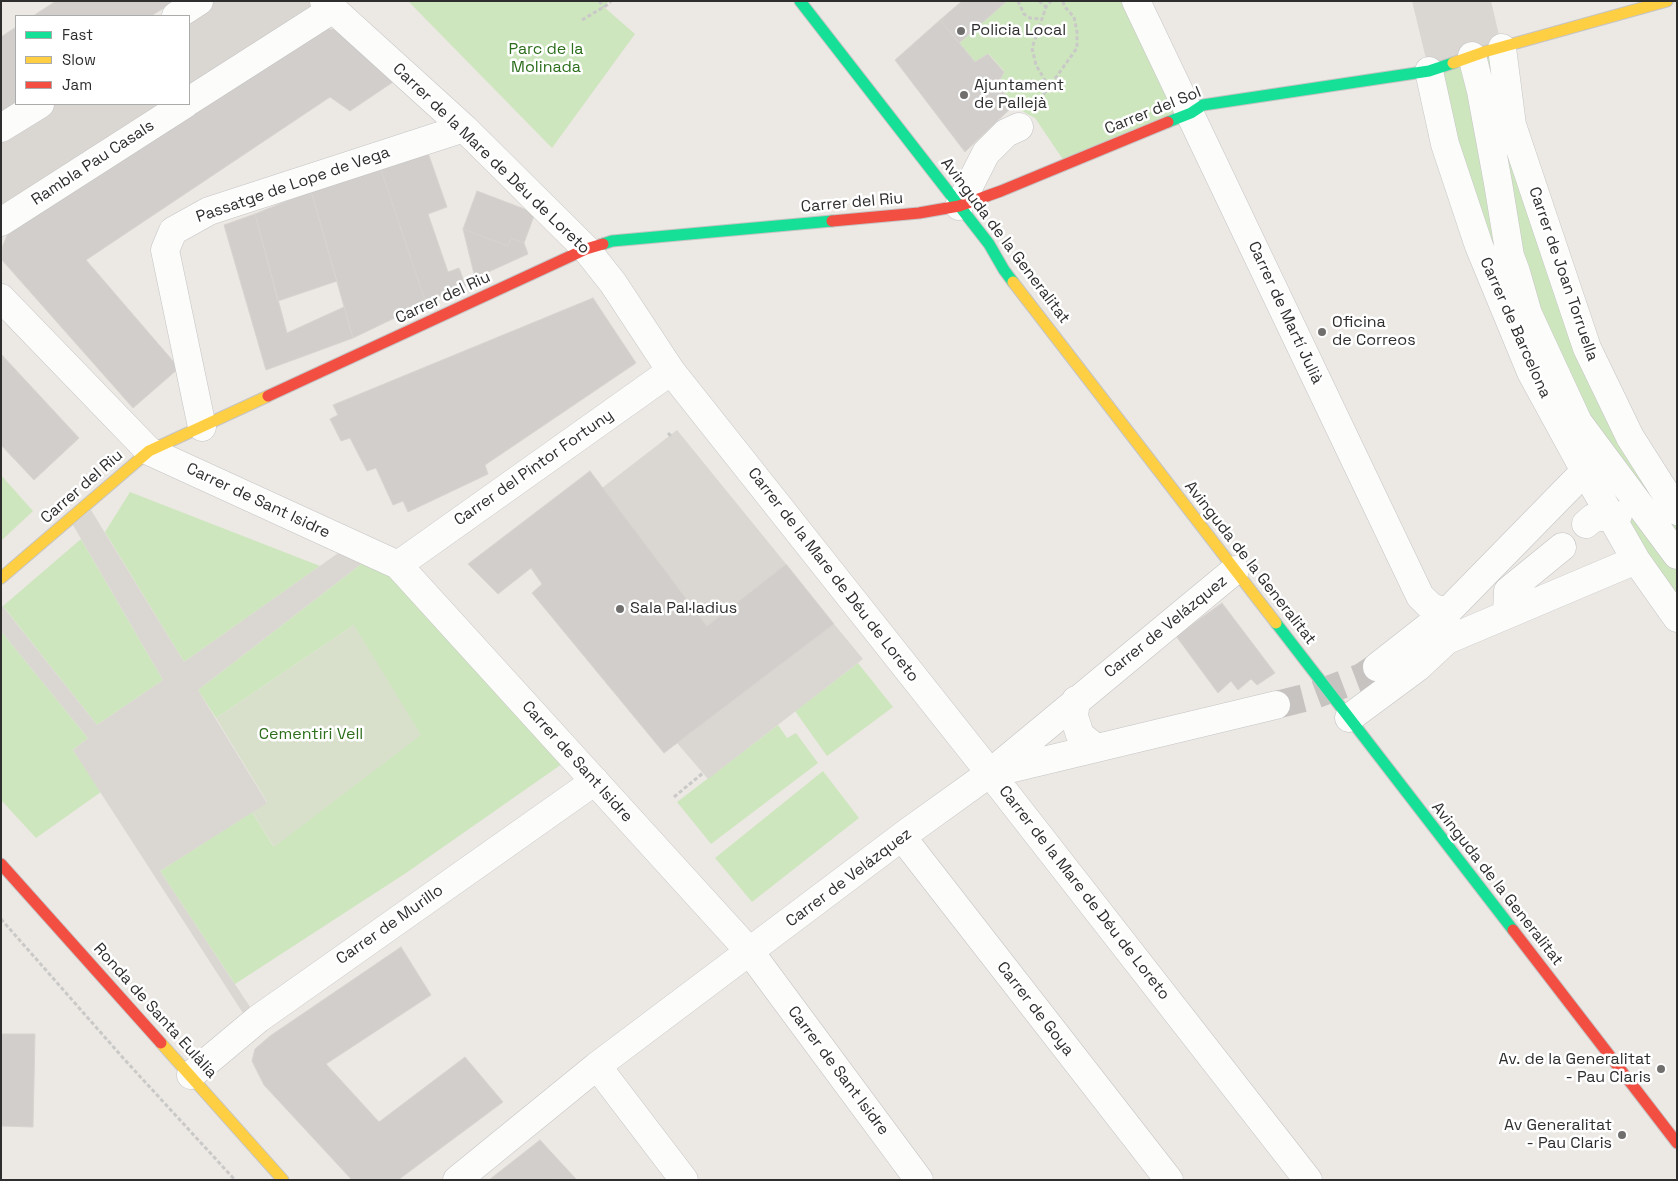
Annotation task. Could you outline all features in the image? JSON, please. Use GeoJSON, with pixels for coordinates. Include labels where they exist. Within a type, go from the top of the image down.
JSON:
{"type":"FeatureCollection","features":[{"type":"Feature","properties":{"kind":"main road","name":"Avinguda de la Generalitat"},"geometry":{"type":"LineString","coordinates":[[800,1],[989,244],[1004,270],[1677,1143]]}},
{"type":"Feature","properties":{"kind":"main road","name":"Carrer del Sol"},"geometry":{"type":"LineString","coordinates":[[959,206],[996,193],[1191,113],[1203,105],[1429,71],[1484,52],[1667,1]]}},
{"type":"Feature","properties":{"kind":"main road","name":"Carrer del Riu"},"geometry":{"type":"LineString","coordinates":[[1,578],[148,451],[586,250],[612,241],[919,213],[959,206]]}},
{"type":"Feature","properties":{"kind":"main road","name":"Ronda de Santa Eulàlia"},"geometry":{"type":"LineString","coordinates":[[1,864],[283,1180]]}},
{"type":"Feature","properties":{"kind":"street"},"geometry":{"type":"LineString","coordinates":[[178,15],[199,1]]}},
{"type":"Feature","properties":{"kind":"street","name":"Carrer de Martí Julià"},"geometry":{"type":"LineString","coordinates":[[1136,1],[1420,596],[1431,607],[1447,612]]}},
{"type":"Feature","properties":{"kind":"street"},"geometry":{"type":"LineString","coordinates":[[190,100],[328,5]]}},
{"type":"Feature","properties":{"kind":"street","name":"Carrer de la Mare de Déu de Loreto"},"geometry":{"type":"LineString","coordinates":[[328,5],[464,128],[586,250],[613,283],[671,371],[990,773],[1308,1180]]}},
{"type":"Feature","properties":{"kind":"street","name":"Carrer de Joan Torruella"},"geometry":{"type":"LineString","coordinates":[[1502,48],[1512,125],[1587,348],[1630,437],[1677,512]]}},
{"type":"Feature","properties":{"kind":"street"},"geometry":{"type":"LineString","coordinates":[[1472,56],[1486,119],[1510,256],[1528,314],[1617,501],[1677,556]]}},
{"type":"Feature","properties":{"kind":"street","name":"Carrer de Barcelona"},"geometry":{"type":"LineString","coordinates":[[1429,71],[1445,144],[1479,246],[1531,372],[1585,472],[1617,501],[1636,560],[1677,618]]}},
{"type":"Feature","properties":{"kind":"street"},"geometry":{"type":"LineString","coordinates":[[1,128],[38,105]]}},
{"type":"Feature","properties":{"kind":"street","name":"Rambla Pau Casals"},"geometry":{"type":"LineString","coordinates":[[1,222],[183,105]]}},
{"type":"Feature","properties":{"kind":"street","name":"Passatge de Lope de Vega"},"geometry":{"type":"LineString","coordinates":[[202,427],[165,250],[173,232],[209,211],[464,128]]}},
{"type":"Feature","properties":{"kind":"street"},"geometry":{"type":"LineString","coordinates":[[959,206],[986,153],[1008,128]]}},
{"type":"Feature","properties":{"kind":"street"},"geometry":{"type":"LineString","coordinates":[[1,298],[148,451]]}},
{"type":"Feature","properties":{"kind":"street","name":"Carrer del Pintor Fortuny"},"geometry":{"type":"LineString","coordinates":[[398,565],[671,371]]}},
{"type":"Feature","properties":{"kind":"street","name":"Carrer de Sant Isidre"},"geometry":{"type":"LineString","coordinates":[[148,451],[398,565],[750,952],[919,1180]]}},
{"type":"Feature","properties":{"kind":"street"},"geometry":{"type":"LineString","coordinates":[[1377,667],[1447,612],[1585,472]]}},
{"type":"Feature","properties":{"kind":"street"},"geometry":{"type":"LineString","coordinates":[[1507,613],[1508,591],[1548,556]]}},
{"type":"Feature","properties":{"kind":"street"},"geometry":{"type":"LineString","coordinates":[[1349,718],[1418,667],[1447,640],[1636,560]]}},
{"type":"Feature","properties":{"kind":"street","name":"Carrer de Velázquez"},"geometry":{"type":"LineString","coordinates":[[457,1180],[597,1066],[990,773],[1235,570]]}},
{"type":"Feature","properties":{"kind":"street"},"geometry":{"type":"LineString","coordinates":[[1076,700],[1074,716],[1080,735],[1096,748]]}},
{"type":"Feature","properties":{"kind":"street"},"geometry":{"type":"LineString","coordinates":[[990,773],[1276,705]]}},
{"type":"Feature","properties":{"kind":"street","name":"Carrer de Murillo"},"geometry":{"type":"LineString","coordinates":[[191,1075],[250,1024],[595,781]]}},
{"type":"Feature","properties":{"kind":"street","name":"Carrer de Goya"},"geometry":{"type":"LineString","coordinates":[[902,837],[1169,1180]]}},
{"type":"Feature","properties":{"kind":"street"},"geometry":{"type":"LineString","coordinates":[[597,1066],[684,1180]]}},
{"type":"Feature","properties":{"kind":"path"},"geometry":{"type":"LineString","coordinates":[[599,1],[606,5]]}},
{"type":"Feature","properties":{"kind":"path"},"geometry":{"type":"LineString","coordinates":[[582,20],[611,1]]}},
{"type":"Feature","properties":{"kind":"path"},"geometry":{"type":"LineString","coordinates":[[1018,1],[1024,14],[1030,18],[1041,19]]}},
{"type":"Feature","properties":{"kind":"path"},"geometry":{"type":"LineString","coordinates":[[1039,1],[1046,7]]}},
{"type":"Feature","properties":{"kind":"path"},"geometry":{"type":"LineString","coordinates":[[1049,88],[1036,65],[1032,48],[1041,19],[1051,1]]}},
{"type":"Feature","properties":{"kind":"path"},"geometry":{"type":"LineString","coordinates":[[1008,128],[1049,88],[1077,48],[1077,32],[1074,17],[1064,6],[1063,1]]}},
{"type":"Feature","properties":{"kind":"path"},"geometry":{"type":"LineString","coordinates":[[668,433],[672,437]]}},
{"type":"Feature","properties":{"kind":"path"},"geometry":{"type":"LineString","coordinates":[[674,796],[703,773]]}},
{"type":"Feature","properties":{"kind":"path"},"geometry":{"type":"LineString","coordinates":[[1,919],[124,1059],[235,1180]]}},
{"type":"Feature","properties":{"kind":"green space","name":"Parc de la Molinada"},"geometry":{"type":"Polygon","coordinates":[[[408,1],[609,1],[604,7],[635,34],[552,148],[408,1]]]}},
{"type":"Feature","properties":{"kind":"green space"},"geometry":{"type":"Polygon","coordinates":[[[1007,1],[1134,1],[1191,113],[1066,164],[1035,118],[1013,106],[998,84],[1004,71],[989,54],[975,62],[959,43],[1007,1]]]}},
{"type":"Feature","properties":{"kind":"green space"},"geometry":{"type":"Polygon","coordinates":[[[1502,48],[1545,225],[1677,511],[1677,618],[1531,372],[1429,71],[1502,48]]]}},
{"type":"Feature","properties":{"kind":"green space"},"geometry":{"type":"Polygon","coordinates":[[[1,475],[33,511],[1,541],[1,475]]]}},
{"type":"Feature","properties":{"kind":"green space"},"geometry":{"type":"Polygon","coordinates":[[[130,492],[320,566],[184,662],[105,532],[130,492]]]}},
{"type":"Feature","properties":{"kind":"green space"},"geometry":{"type":"Polygon","coordinates":[[[81,539],[163,680],[97,725],[3,606],[81,539]]]}},
{"type":"Feature","properties":{"kind":"green space"},"geometry":{"type":"Polygon","coordinates":[[[374,554],[572,757],[406,873],[235,984],[160,871],[252,812],[273,846],[354,625],[216,718],[198,690],[374,554]]]}},
{"type":"Feature","properties":{"kind":"green space","name":"Cementiri Vell"},"geometry":{"type":"Polygon","coordinates":[[[354,625],[421,735],[274,847],[252,812],[267,802],[216,718],[354,625]]]}},
{"type":"Feature","properties":{"kind":"green space"},"geometry":{"type":"Polygon","coordinates":[[[1,631],[88,738],[73,750],[101,792],[36,838],[1,800],[1,631]]]}},
{"type":"Feature","properties":{"kind":"green space"},"geometry":{"type":"Polygon","coordinates":[[[858,663],[893,707],[827,756],[795,711],[858,663]]]}},
{"type":"Feature","properties":{"kind":"green space"},"geometry":{"type":"Polygon","coordinates":[[[778,725],[787,738],[796,733],[818,763],[711,844],[677,802],[778,725]]]}},
{"type":"Feature","properties":{"kind":"green space"},"geometry":{"type":"Polygon","coordinates":[[[823,771],[859,818],[752,902],[715,858],[823,771]]]}},
{"type":"Feature","properties":{"kind":"shaded area"},"geometry":{"type":"Polygon","coordinates":[[[199,1],[324,1],[190,100],[190,15],[199,1]]]}},
{"type":"Feature","properties":{"kind":"shaded area"},"geometry":{"type":"Polygon","coordinates":[[[1412,1],[1491,1],[1502,48],[1429,71],[1412,1]]]}},
{"type":"Feature","properties":{"kind":"shaded area"},"geometry":{"type":"Polygon","coordinates":[[[38,105],[183,105],[1,222],[1,128],[38,105]]]}},
{"type":"Feature","properties":{"kind":"shaded area"},"geometry":{"type":"Polygon","coordinates":[[[677,430],[786,564],[707,626],[602,488],[677,430]]]}},
{"type":"Feature","properties":{"kind":"shaded area"},"geometry":{"type":"Polygon","coordinates":[[[91,510],[184,662],[351,544],[374,554],[198,690],[267,803],[160,871],[258,1019],[250,1024],[73,750],[88,738],[1,631],[1,604],[97,725],[163,680],[73,525],[91,510]]]}},
{"type":"Feature","properties":{"kind":"shaded area"},"geometry":{"type":"Polygon","coordinates":[[[834,624],[863,659],[708,779],[677,743],[834,624]]]}},
{"type":"Feature","properties":{"kind":"building"},"geometry":{"type":"Polygon","coordinates":[[[56,1],[175,1],[153,15],[35,15],[56,1]]]}},
{"type":"Feature","properties":{"kind":"building","name":"Policia Local"},"geometry":{"type":"Polygon","coordinates":[[[962,1],[1007,1],[959,43],[940,20],[962,1]]]}},
{"type":"Feature","properties":{"kind":"building","name":"Ajuntament de Pallejà"},"geometry":{"type":"Polygon","coordinates":[[[940,20],[975,62],[988,54],[1004,72],[998,84],[1013,106],[965,152],[895,60],[940,20]]]}},
{"type":"Feature","properties":{"kind":"building"},"geometry":{"type":"Polygon","coordinates":[[[15,28],[15,103],[1,112],[1,37],[15,28]]]}},
{"type":"Feature","properties":{"kind":"building"},"geometry":{"type":"Polygon","coordinates":[[[324,28],[343,31],[396,80],[350,111],[330,97],[86,260],[179,368],[133,408],[2,260],[3,245],[9,231],[324,28]]]}},
{"type":"Feature","properties":{"kind":"building"},"geometry":{"type":"Polygon","coordinates":[[[427,150],[447,207],[428,214],[448,272],[459,268],[466,286],[426,303],[380,167],[427,150]]]}},
{"type":"Feature","properties":{"kind":"building"},"geometry":{"type":"Polygon","coordinates":[[[380,167],[426,303],[353,338],[311,191],[380,167]]]}},
{"type":"Feature","properties":{"kind":"building"},"geometry":{"type":"Polygon","coordinates":[[[311,191],[337,281],[278,301],[255,214],[311,191]]]}},
{"type":"Feature","properties":{"kind":"building"},"geometry":{"type":"Polygon","coordinates":[[[477,191],[535,213],[524,243],[511,238],[508,246],[463,229],[477,191]]]}},
{"type":"Feature","properties":{"kind":"building"},"geometry":{"type":"Polygon","coordinates":[[[255,214],[287,333],[344,307],[353,338],[266,370],[224,225],[255,214]]]}},
{"type":"Feature","properties":{"kind":"building"},"geometry":{"type":"Polygon","coordinates":[[[463,229],[508,246],[511,238],[524,243],[528,254],[475,278],[463,229]]]}},
{"type":"Feature","properties":{"kind":"building"},"geometry":{"type":"Polygon","coordinates":[[[593,298],[636,363],[485,465],[488,474],[408,512],[403,501],[393,505],[376,468],[367,471],[350,438],[341,441],[330,419],[338,415],[333,405],[593,298]]]}},
{"type":"Feature","properties":{"kind":"building"},"geometry":{"type":"Polygon","coordinates":[[[1,354],[79,438],[34,480],[1,445],[1,354]]]}},
{"type":"Feature","properties":{"kind":"building","name":"Sala Pal·ladius"},"geometry":{"type":"Polygon","coordinates":[[[590,471],[707,626],[786,564],[834,624],[664,753],[532,593],[542,584],[531,568],[498,594],[468,564],[590,471]]]}},
{"type":"Feature","properties":{"kind":"building"},"geometry":{"type":"Polygon","coordinates":[[[1222,603],[1275,673],[1257,685],[1251,679],[1238,690],[1231,681],[1218,693],[1176,636],[1222,603]]]}},
{"type":"Feature","properties":{"kind":"building"},"geometry":{"type":"Polygon","coordinates":[[[401,947],[431,995],[326,1064],[379,1122],[465,1057],[503,1102],[398,1180],[352,1180],[264,1085],[252,1061],[255,1049],[270,1036],[401,947]]]}},
{"type":"Feature","properties":{"kind":"building"},"geometry":{"type":"Polygon","coordinates":[[[1,1034],[35,1034],[33,1127],[1,1126],[1,1034]]]}},
{"type":"Feature","properties":{"kind":"building"},"geometry":{"type":"Polygon","coordinates":[[[540,1140],[576,1179],[489,1180],[540,1140]]]}},
{"type":"Feature","properties":{"kind":"tunnel"},"geometry":{"type":"LineString","coordinates":[[1276,705],[1312,696],[1362,677],[1377,667]]}},
{"type":"Feature","properties":{"kind":"traffic: fast"},"geometry":{"type":"LineString","coordinates":[[800,1],[989,244],[1013,282]]}},
{"type":"Feature","properties":{"kind":"traffic: fast"},"geometry":{"type":"LineString","coordinates":[[1168,122],[1191,113],[1203,105],[1429,71],[1453,63]]}},
{"type":"Feature","properties":{"kind":"traffic: fast"},"geometry":{"type":"LineString","coordinates":[[603,244],[612,241],[832,221]]}},
{"type":"Feature","properties":{"kind":"traffic: fast"},"geometry":{"type":"LineString","coordinates":[[1276,623],[1513,930]]}},
{"type":"Feature","properties":{"kind":"traffic: slow"},"geometry":{"type":"LineString","coordinates":[[1453,63],[1484,52],[1667,1]]}},
{"type":"Feature","properties":{"kind":"traffic: slow"},"geometry":{"type":"LineString","coordinates":[[1013,282],[1276,623]]}},
{"type":"Feature","properties":{"kind":"traffic: slow"},"geometry":{"type":"LineString","coordinates":[[1,578],[149,451],[268,396]]}},
{"type":"Feature","properties":{"kind":"traffic: slow"},"geometry":{"type":"LineString","coordinates":[[161,1043],[283,1180]]}},
{"type":"Feature","properties":{"kind":"traffic: jam"},"geometry":{"type":"LineString","coordinates":[[832,221],[919,213],[959,206],[1001,191],[1168,122]]}},
{"type":"Feature","properties":{"kind":"traffic: jam"},"geometry":{"type":"LineString","coordinates":[[268,396],[586,249],[603,244]]}},
{"type":"Feature","properties":{"kind":"traffic: jam"},"geometry":{"type":"LineString","coordinates":[[1,864],[161,1043]]}},
{"type":"Feature","properties":{"kind":"traffic: jam"},"geometry":{"type":"LineString","coordinates":[[1513,930],[1677,1143]]}},
{"type":"Feature","properties":{"kind":"place","name":"Policia Local"},"geometry":{"type":"Point","coordinates":[961,31]}},
{"type":"Feature","properties":{"kind":"place","name":"Ajuntament de Pallejà"},"geometry":{"type":"Point","coordinates":[964,95]}},
{"type":"Feature","properties":{"kind":"place","name":"Oficina de Correos"},"geometry":{"type":"Point","coordinates":[1322,332]}},
{"type":"Feature","properties":{"kind":"place","name":"Sala Pal·ladius"},"geometry":{"type":"Point","coordinates":[620,609]}},
{"type":"Feature","properties":{"kind":"place","name":"Av. de la Generalitat - Pau Claris"},"geometry":{"type":"Point","coordinates":[1661,1069]}},
{"type":"Feature","properties":{"kind":"place","name":"Av Generalitat - Pau Claris"},"geometry":{"type":"Point","coordinates":[1622,1135]}}]}
